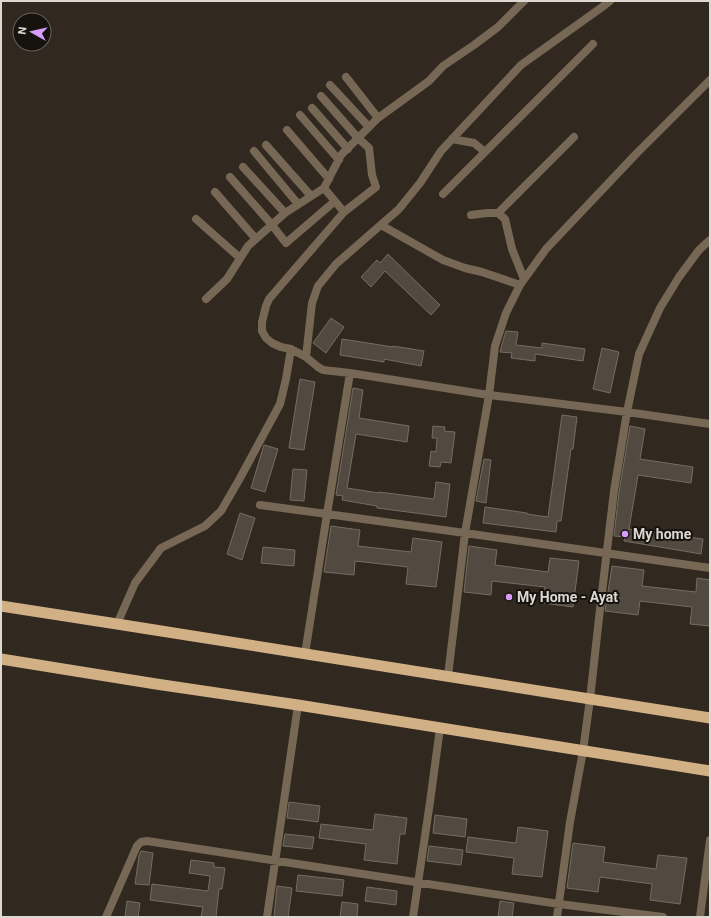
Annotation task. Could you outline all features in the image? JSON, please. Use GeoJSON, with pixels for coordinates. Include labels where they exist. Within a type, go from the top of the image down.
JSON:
{"type":"FeatureCollection","features":[{"type":"Feature","properties":{"kind":"highway"},"geometry":{"type":"LineString","coordinates":[[1,606],[710,718]]}},
{"type":"Feature","properties":{"kind":"highway"},"geometry":{"type":"LineString","coordinates":[[1,659],[710,771]]}},
{"type":"Feature","properties":{"kind":"street"},"geometry":{"type":"LineString","coordinates":[[206,299],[227,279],[248,246],[285,213],[324,188],[341,155],[378,118],[429,82],[443,66],[498,27],[524,1]]}},
{"type":"Feature","properties":{"kind":"street"},"geometry":{"type":"LineString","coordinates":[[306,357],[312,303],[318,286],[336,264],[400,209],[420,183],[441,151],[521,65],[610,1]]}},
{"type":"Feature","properties":{"kind":"street"},"geometry":{"type":"LineString","coordinates":[[443,194],[592,44]]}},
{"type":"Feature","properties":{"kind":"street"},"geometry":{"type":"LineString","coordinates":[[346,78],[378,118]]}},
{"type":"Feature","properties":{"kind":"street"},"geometry":{"type":"LineString","coordinates":[[448,676],[465,533],[489,395],[495,346],[506,313],[522,282],[546,249],[710,80]]}},
{"type":"Feature","properties":{"kind":"street"},"geometry":{"type":"LineString","coordinates":[[330,85],[369,127]]}},
{"type":"Feature","properties":{"kind":"street"},"geometry":{"type":"LineString","coordinates":[[321,96],[358,138],[369,148],[372,175],[376,187],[344,212],[269,299],[262,322],[262,331],[266,338],[272,343],[291,349],[306,357],[323,370],[489,395],[710,424]]}},
{"type":"Feature","properties":{"kind":"street"},"geometry":{"type":"LineString","coordinates":[[312,108],[348,149]]}},
{"type":"Feature","properties":{"kind":"street"},"geometry":{"type":"LineString","coordinates":[[300,115],[339,160]]}},
{"type":"Feature","properties":{"kind":"street"},"geometry":{"type":"LineString","coordinates":[[287,130],[329,179]]}},
{"type":"Feature","properties":{"kind":"street"},"geometry":{"type":"LineString","coordinates":[[471,215],[498,213],[574,137]]}},
{"type":"Feature","properties":{"kind":"street"},"geometry":{"type":"LineString","coordinates":[[452,138],[474,143],[485,152]]}},
{"type":"Feature","properties":{"kind":"street"},"geometry":{"type":"LineString","coordinates":[[266,145],[311,196]]}},
{"type":"Feature","properties":{"kind":"street"},"geometry":{"type":"LineString","coordinates":[[254,151],[298,204]]}},
{"type":"Feature","properties":{"kind":"street"},"geometry":{"type":"LineString","coordinates":[[243,167],[285,213]]}},
{"type":"Feature","properties":{"kind":"street"},"geometry":{"type":"LineString","coordinates":[[230,177],[286,243],[335,201]]}},
{"type":"Feature","properties":{"kind":"street"},"geometry":{"type":"LineString","coordinates":[[324,188],[344,212]]}},
{"type":"Feature","properties":{"kind":"street"},"geometry":{"type":"LineString","coordinates":[[215,192],[256,239]]}},
{"type":"Feature","properties":{"kind":"street"},"geometry":{"type":"LineString","coordinates":[[498,213],[504,220],[522,282]]}},
{"type":"Feature","properties":{"kind":"street"},"geometry":{"type":"LineString","coordinates":[[196,219],[240,258]]}},
{"type":"Feature","properties":{"kind":"street"},"geometry":{"type":"LineString","coordinates":[[381,225],[443,260],[465,268],[522,282]]}},
{"type":"Feature","properties":{"kind":"street"},"geometry":{"type":"LineString","coordinates":[[557,917],[570,822],[583,751],[590,699],[614,491],[627,412],[639,354],[660,308],[679,277],[700,250],[710,240]]}},
{"type":"Feature","properties":{"kind":"street"},"geometry":{"type":"LineString","coordinates":[[117,624],[135,583],[161,548],[205,526],[220,511],[280,404],[291,349]]}},
{"type":"Feature","properties":{"kind":"street"},"geometry":{"type":"LineString","coordinates":[[305,654],[350,373]]}},
{"type":"Feature","properties":{"kind":"street"},"geometry":{"type":"LineString","coordinates":[[260,505],[710,568]]}},
{"type":"Feature","properties":{"kind":"street"},"geometry":{"type":"LineString","coordinates":[[268,917],[298,705]]}},
{"type":"Feature","properties":{"kind":"street"},"geometry":{"type":"LineString","coordinates":[[413,917],[440,728]]}},
{"type":"Feature","properties":{"kind":"street"},"geometry":{"type":"LineString","coordinates":[[700,917],[710,840]]}},
{"type":"Feature","properties":{"kind":"street"},"geometry":{"type":"LineString","coordinates":[[106,917],[137,846],[141,842],[147,841],[559,904],[663,917]]}},
{"type":"Feature","properties":{"kind":"building"},"geometry":{"type":"Polygon","coordinates":[[[388,254],[440,305],[431,315],[385,271],[371,287],[361,277],[377,260],[380,263],[388,254]]]}},
{"type":"Feature","properties":{"kind":"building"},"geometry":{"type":"Polygon","coordinates":[[[331,318],[344,327],[326,353],[313,343],[331,318]]]}},
{"type":"Feature","properties":{"kind":"building"},"geometry":{"type":"Polygon","coordinates":[[[506,331],[518,332],[516,345],[542,348],[542,343],[585,349],[583,361],[535,354],[535,361],[511,358],[512,353],[500,352],[506,331]]]}},
{"type":"Feature","properties":{"kind":"building"},"geometry":{"type":"Polygon","coordinates":[[[342,339],[424,351],[421,366],[384,359],[384,362],[340,355],[342,339]]]}},
{"type":"Feature","properties":{"kind":"building"},"geometry":{"type":"Polygon","coordinates":[[[602,348],[619,352],[610,393],[593,389],[602,348]]]}},
{"type":"Feature","properties":{"kind":"building"},"geometry":{"type":"Polygon","coordinates":[[[300,379],[315,382],[304,450],[289,448],[300,379]]]}},
{"type":"Feature","properties":{"kind":"building"},"geometry":{"type":"Polygon","coordinates":[[[353,388],[363,390],[359,418],[409,426],[407,442],[356,434],[347,488],[434,499],[436,482],[450,484],[446,517],[377,508],[377,506],[342,500],[343,496],[336,495],[353,388]]]}},
{"type":"Feature","properties":{"kind":"building"},"geometry":{"type":"Polygon","coordinates":[[[562,415],[577,417],[561,521],[557,521],[556,532],[483,523],[485,507],[548,517],[562,415]]]}},
{"type":"Feature","properties":{"kind":"building"},"geometry":{"type":"Polygon","coordinates":[[[433,426],[445,427],[444,431],[455,432],[451,463],[441,462],[440,467],[429,466],[431,451],[436,452],[437,438],[432,438],[433,426]]]}},
{"type":"Feature","properties":{"kind":"building"},"geometry":{"type":"Polygon","coordinates":[[[630,426],[645,429],[640,459],[693,467],[691,483],[638,475],[629,529],[703,539],[701,554],[624,541],[625,537],[614,536],[619,492],[630,426]]]}},
{"type":"Feature","properties":{"kind":"building"},"geometry":{"type":"Polygon","coordinates":[[[264,445],[278,449],[265,492],[251,488],[264,445]]]}},
{"type":"Feature","properties":{"kind":"building"},"geometry":{"type":"Polygon","coordinates":[[[484,459],[491,460],[486,503],[476,501],[484,459]]]}},
{"type":"Feature","properties":{"kind":"building"},"geometry":{"type":"Polygon","coordinates":[[[293,469],[307,470],[304,501],[290,500],[293,469]]]}},
{"type":"Feature","properties":{"kind":"building"},"geometry":{"type":"Polygon","coordinates":[[[240,513],[255,518],[242,560],[227,554],[240,513]]]}},
{"type":"Feature","properties":{"kind":"building"},"geometry":{"type":"Polygon","coordinates":[[[331,526],[360,530],[358,546],[411,552],[413,538],[442,542],[436,587],[406,584],[408,567],[355,561],[354,575],[324,572],[331,526]]]}},
{"type":"Feature","properties":{"kind":"building"},"geometry":{"type":"Polygon","coordinates":[[[469,546],[497,550],[495,565],[548,572],[550,558],[579,561],[573,607],[543,603],[545,587],[492,581],[491,595],[464,592],[469,546]]]}},
{"type":"Feature","properties":{"kind":"building"},"geometry":{"type":"Polygon","coordinates":[[[263,547],[295,550],[294,566],[261,563],[263,547]]]}},
{"type":"Feature","properties":{"kind":"building"},"geometry":{"type":"Polygon","coordinates":[[[612,566],[644,570],[642,586],[696,592],[697,578],[710,580],[710,626],[690,624],[692,607],[640,601],[638,615],[605,611],[612,566]]]}},
{"type":"Feature","properties":{"kind":"building"},"geometry":{"type":"Polygon","coordinates":[[[289,802],[320,806],[318,822],[287,818],[289,802]]]}},
{"type":"Feature","properties":{"kind":"building"},"geometry":{"type":"Polygon","coordinates":[[[375,814],[407,818],[405,834],[400,834],[397,864],[364,860],[366,844],[319,838],[321,824],[373,830],[375,814]]]}},
{"type":"Feature","properties":{"kind":"building"},"geometry":{"type":"Polygon","coordinates":[[[435,815],[467,819],[465,837],[433,833],[435,815]]]}},
{"type":"Feature","properties":{"kind":"building"},"geometry":{"type":"Polygon","coordinates":[[[518,827],[548,831],[542,877],[512,874],[514,858],[466,852],[468,837],[516,843],[518,827]]]}},
{"type":"Feature","properties":{"kind":"building"},"geometry":{"type":"Polygon","coordinates":[[[285,834],[314,837],[312,849],[283,846],[285,834]]]}},
{"type":"Feature","properties":{"kind":"building"},"geometry":{"type":"Polygon","coordinates":[[[573,843],[605,847],[603,862],[656,869],[658,855],[687,858],[680,904],[650,900],[652,884],[600,877],[598,892],[567,888],[573,843]]]}},
{"type":"Feature","properties":{"kind":"building"},"geometry":{"type":"Polygon","coordinates":[[[429,846],[463,850],[461,865],[427,861],[429,846]]]}},
{"type":"Feature","properties":{"kind":"building"},"geometry":{"type":"Polygon","coordinates":[[[141,851],[153,853],[149,885],[135,884],[141,851]]]}},
{"type":"Feature","properties":{"kind":"building"},"geometry":{"type":"Polygon","coordinates":[[[191,860],[214,863],[214,867],[225,868],[222,889],[219,889],[216,917],[201,917],[203,907],[150,900],[152,884],[208,891],[210,876],[189,873],[191,860]]]}},
{"type":"Feature","properties":{"kind":"building"},"geometry":{"type":"Polygon","coordinates":[[[298,875],[344,880],[342,896],[296,891],[298,875]]]}},
{"type":"Feature","properties":{"kind":"building"},"geometry":{"type":"Polygon","coordinates":[[[277,886],[292,888],[288,917],[274,917],[277,886]]]}},
{"type":"Feature","properties":{"kind":"building"},"geometry":{"type":"Polygon","coordinates":[[[367,887],[397,891],[396,905],[365,901],[367,887]]]}},
{"type":"Feature","properties":{"kind":"building"},"geometry":{"type":"Polygon","coordinates":[[[127,901],[140,903],[138,917],[125,917],[127,901]]]}},
{"type":"Feature","properties":{"kind":"building"},"geometry":{"type":"Polygon","coordinates":[[[500,901],[514,903],[512,917],[498,917],[500,901]]]}},
{"type":"Feature","properties":{"kind":"building"},"geometry":{"type":"Polygon","coordinates":[[[342,902],[358,904],[357,917],[340,917],[342,902]]]}},
{"type":"Feature","properties":{"kind":"place","name":"My home"},"geometry":{"type":"Point","coordinates":[625,534]}},
{"type":"Feature","properties":{"kind":"place","name":"My Home - Ayat"},"geometry":{"type":"Point","coordinates":[509,597]}}]}
